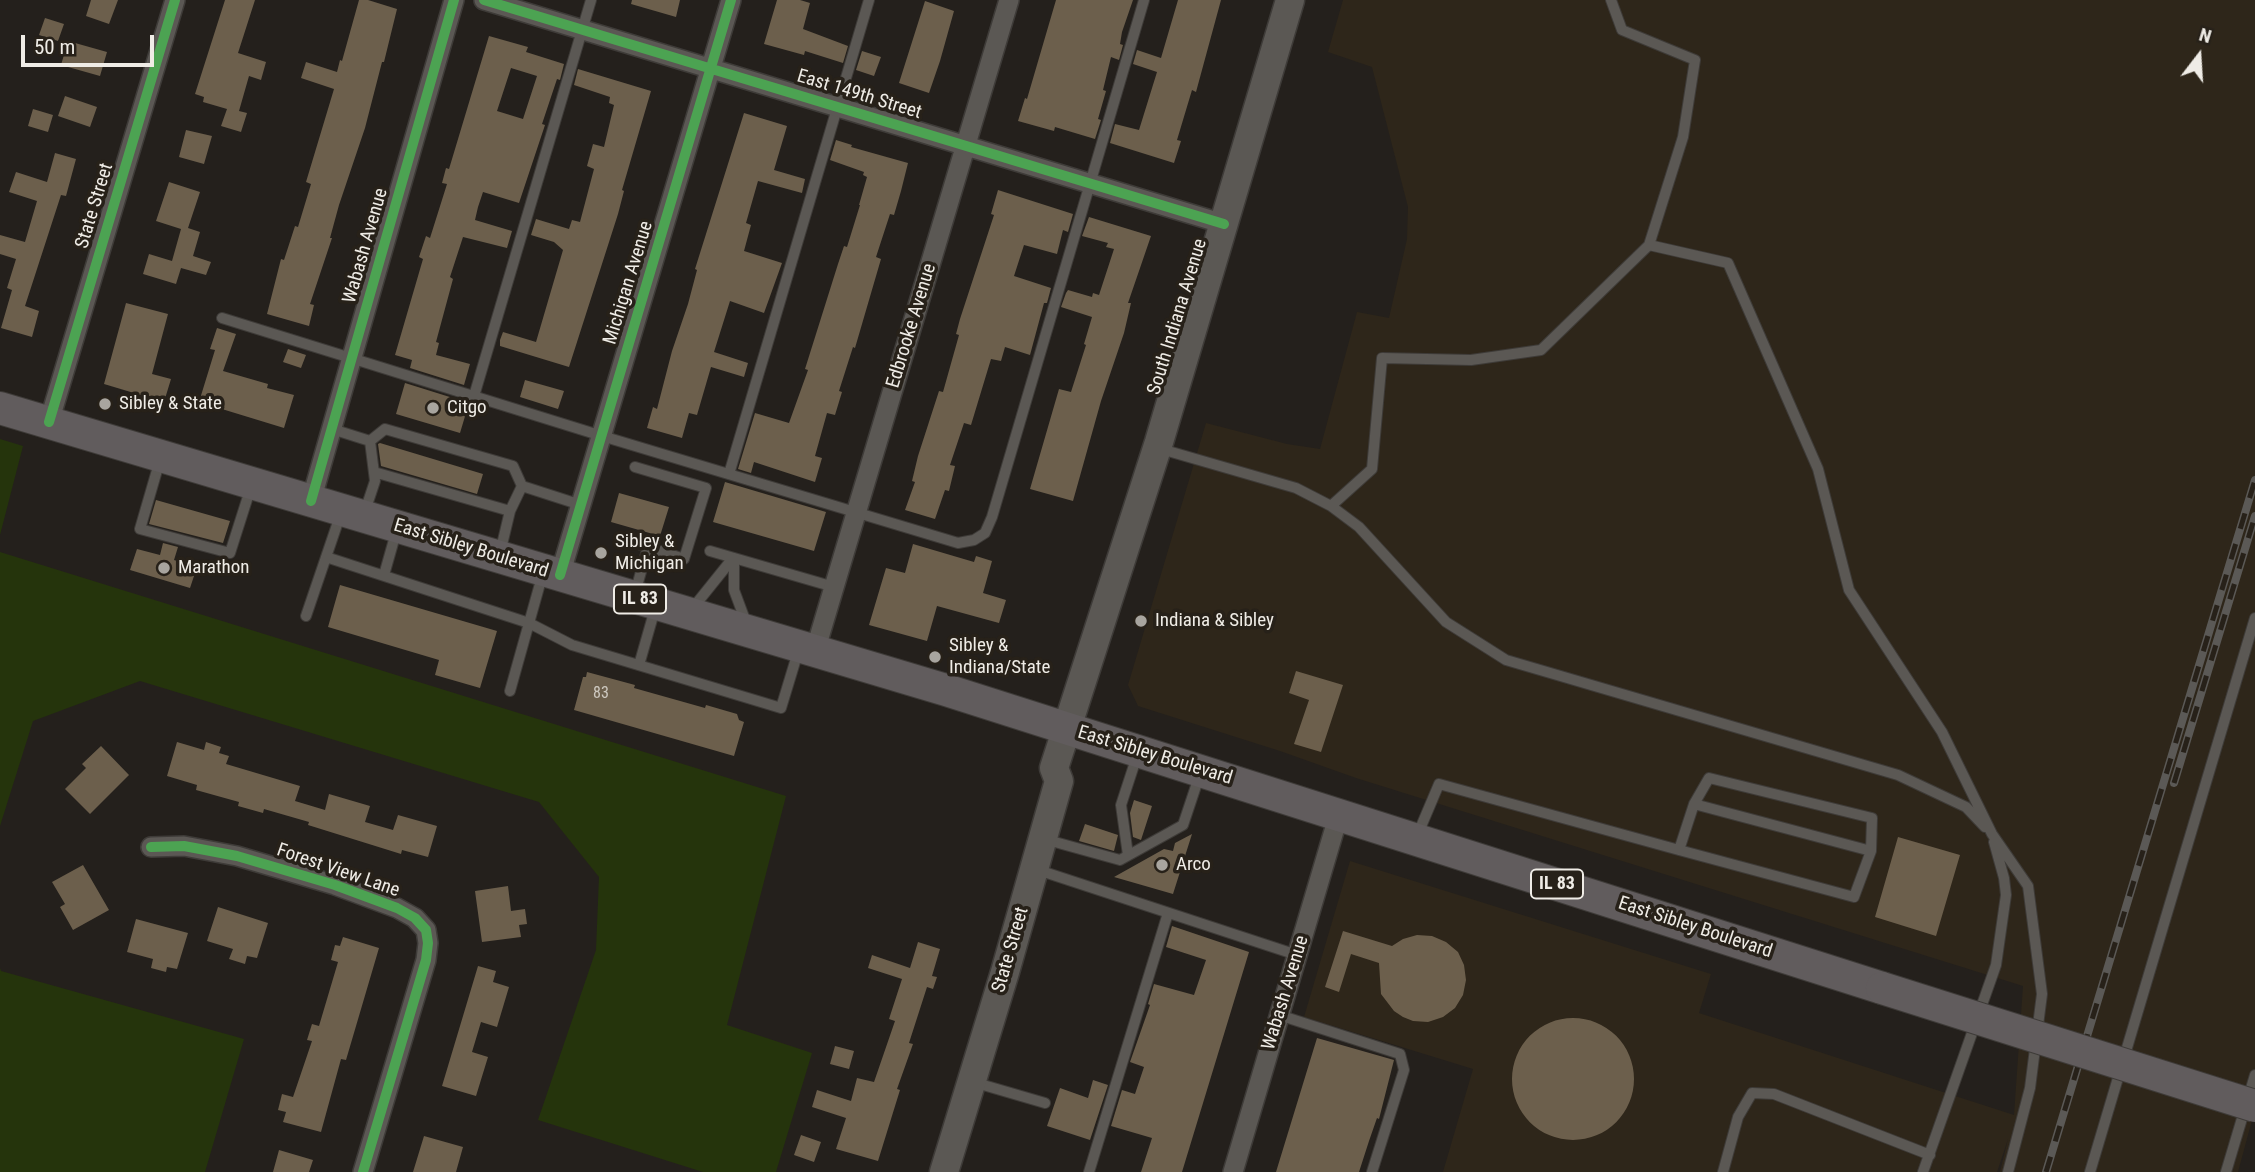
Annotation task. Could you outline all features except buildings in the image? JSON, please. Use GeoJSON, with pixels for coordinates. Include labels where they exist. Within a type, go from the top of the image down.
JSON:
{"type":"FeatureCollection","features":[{"type":"Feature","properties":{"kind":"main road","name":"South Indiana Avenue"},"geometry":{"type":"LineString","coordinates":[[1068,729],[1157,448],[1290,0]]}},
{"type":"Feature","properties":{"kind":"main road","name":"IL 83"},"geometry":{"type":"LineString","coordinates":[[0,408],[49,422]]}},
{"type":"Feature","properties":{"kind":"main road","name":"East Sibley Boulevard"},"geometry":{"type":"LineString","coordinates":[[49,422],[1201,770],[2255,1107]]}},
{"type":"Feature","properties":{"kind":"main road","name":"State Street"},"geometry":{"type":"LineString","coordinates":[[926,1172],[1049,771],[1068,729]]}},
{"type":"Feature","properties":{"kind":"main road","name":"State Street"},"geometry":{"type":"LineString","coordinates":[[944,1172],[1059,781],[1049,771]]}},
{"type":"Feature","properties":{"kind":"street","name":"State Street"},"geometry":{"type":"LineString","coordinates":[[49,422],[175,0]]}},
{"type":"Feature","properties":{"kind":"street","name":"Wabash Avenue"},"geometry":{"type":"LineString","coordinates":[[311,501],[454,0]]}},
{"type":"Feature","properties":{"kind":"street","name":"East 149th Street"},"geometry":{"type":"LineString","coordinates":[[484,0],[1224,224]]}},
{"type":"Feature","properties":{"kind":"street","name":"Michigan Avenue"},"geometry":{"type":"LineString","coordinates":[[552,573],[581,505],[731,0]]}},
{"type":"Feature","properties":{"kind":"street","name":"Edbrooke Avenue"},"geometry":{"type":"LineString","coordinates":[[807,649],[834,587],[1009,0]]}},
{"type":"Feature","properties":{"kind":"street","name":"Wabash Avenue"},"geometry":{"type":"LineString","coordinates":[[1233,1172],[1339,814]]}},
{"type":"Feature","properties":{"kind":"street","name":"Forest View Lane"},"geometry":{"type":"LineString","coordinates":[[151,847],[184,846],[237,856],[311,878],[397,908],[415,918],[426,930],[426,960],[363,1172]]}},
{"type":"Feature","properties":{"kind":"lane"},"geometry":{"type":"LineString","coordinates":[[474,396],[591,0]]}},
{"type":"Feature","properties":{"kind":"lane"},"geometry":{"type":"LineString","coordinates":[[729,474],[869,0]]}},
{"type":"Feature","properties":{"kind":"lane"},"geometry":{"type":"LineString","coordinates":[[222,317],[958,544],[974,541],[985,533],[992,517],[1144,0]]}},
{"type":"Feature","properties":{"kind":"lane"},"geometry":{"type":"LineString","coordinates":[[1331,506],[1372,469],[1382,358],[1471,359],[1541,350],[1649,245],[1684,136],[1695,61],[1622,30],[1611,0]]}},
{"type":"Feature","properties":{"kind":"lane"},"geometry":{"type":"LineString","coordinates":[[1649,245],[1728,263],[1818,469],[1849,590],[1942,732],[1992,834],[2028,886],[2042,994],[2030,1088],[2008,1172]]}},
{"type":"Feature","properties":{"kind":"lane"},"geometry":{"type":"LineString","coordinates":[[332,429],[370,441]]}},
{"type":"Feature","properties":{"kind":"lane"},"geometry":{"type":"LineString","coordinates":[[370,441],[385,429],[513,466],[522,486],[581,505]]}},
{"type":"Feature","properties":{"kind":"lane"},"geometry":{"type":"LineString","coordinates":[[306,616],[326,556],[374,481],[370,441]]}},
{"type":"Feature","properties":{"kind":"lane"},"geometry":{"type":"LineString","coordinates":[[1157,448],[1296,488],[1331,506],[1359,527],[1446,622],[1506,660],[1898,775],[1966,807],[1992,834],[2006,895],[1996,965],[1923,1172]]}},
{"type":"Feature","properties":{"kind":"lane"},"geometry":{"type":"LineString","coordinates":[[161,456],[140,529],[230,553],[252,483]]}},
{"type":"Feature","properties":{"kind":"lane"},"geometry":{"type":"LineString","coordinates":[[621,539],[684,559],[706,488],[635,467]]}},
{"type":"Feature","properties":{"kind":"lane"},"geometry":{"type":"LineString","coordinates":[[374,472],[510,511]]}},
{"type":"Feature","properties":{"kind":"lane"},"geometry":{"type":"LineString","coordinates":[[499,557],[510,511],[522,486]]}},
{"type":"Feature","properties":{"kind":"lane"},"geometry":{"type":"LineString","coordinates":[[384,575],[397,527]]}},
{"type":"Feature","properties":{"kind":"lane"},"geometry":{"type":"LineString","coordinates":[[639,665],[648,548]]}},
{"type":"Feature","properties":{"kind":"lane"},"geometry":{"type":"LineString","coordinates":[[710,551],[834,587]]}},
{"type":"Feature","properties":{"kind":"lane"},"geometry":{"type":"LineString","coordinates":[[326,556],[529,623],[572,645],[781,708],[807,649]]}},
{"type":"Feature","properties":{"kind":"lane"},"geometry":{"type":"LineString","coordinates":[[689,614],[734,558]]}},
{"type":"Feature","properties":{"kind":"lane"},"geometry":{"type":"LineString","coordinates":[[734,558],[734,590],[750,632]]}},
{"type":"Feature","properties":{"kind":"lane"},"geometry":{"type":"LineString","coordinates":[[510,691],[529,623],[552,573]]}},
{"type":"Feature","properties":{"kind":"lane"},"geometry":{"type":"LineString","coordinates":[[2090,1172],[2255,618]]}},
{"type":"Feature","properties":{"kind":"lane"},"geometry":{"type":"LineString","coordinates":[[1128,855],[1121,805],[1139,751]]}},
{"type":"Feature","properties":{"kind":"lane"},"geometry":{"type":"LineString","coordinates":[[1043,838],[1120,860],[1183,825],[1201,770]]}},
{"type":"Feature","properties":{"kind":"lane"},"geometry":{"type":"LineString","coordinates":[[1416,839],[1439,784],[1679,850],[1854,897],[1871,851],[1872,818],[1709,778],[1694,804],[1679,850]]}},
{"type":"Feature","properties":{"kind":"lane"},"geometry":{"type":"LineString","coordinates":[[1694,804],[1871,851]]}},
{"type":"Feature","properties":{"kind":"lane"},"geometry":{"type":"LineString","coordinates":[[1035,868],[1297,955]]}},
{"type":"Feature","properties":{"kind":"lane"},"geometry":{"type":"LineString","coordinates":[[1089,1172],[1168,913]]}},
{"type":"Feature","properties":{"kind":"lane"},"geometry":{"type":"LineString","coordinates":[[1279,1015],[1400,1054],[1404,1070],[1372,1172]]}},
{"type":"Feature","properties":{"kind":"lane"},"geometry":{"type":"LineString","coordinates":[[2226,1172],[2255,1076]]}},
{"type":"Feature","properties":{"kind":"lane"},"geometry":{"type":"LineString","coordinates":[[972,1082],[1045,1102]]}},
{"type":"Feature","properties":{"kind":"lane"},"geometry":{"type":"LineString","coordinates":[[1723,1172],[1738,1117],[1752,1093],[1774,1094],[1930,1155]]}},
{"type":"Feature","properties":{"kind":"shaded area"},"geometry":{"type":"Polygon","coordinates":[[[1343,0],[2255,0],[2255,1109],[2238,1172],[2000,1172],[2008,1139],[1997,1172],[1443,1172],[1473,1069],[1304,1017],[1350,861],[1711,974],[1699,1013],[2014,1115],[2023,986],[1356,778],[1138,706],[1128,685],[1206,423],[1287,444],[1320,449],[1357,312],[1389,318],[1407,239],[1408,207],[1372,67],[1328,52],[1343,0]]]}},
{"type":"Feature","properties":{"kind":"green space"},"geometry":{"type":"Polygon","coordinates":[[[0,439],[23,446],[0,535],[0,439]]]}},
{"type":"Feature","properties":{"kind":"green space"},"geometry":{"type":"Polygon","coordinates":[[[0,552],[786,796],[727,1025],[812,1053],[776,1172],[703,1172],[538,1120],[596,950],[599,877],[539,802],[140,681],[33,721],[0,826],[0,552]]]}},
{"type":"Feature","properties":{"kind":"green space"},"geometry":{"type":"Polygon","coordinates":[[[0,968],[1,971],[244,1039],[205,1172],[0,1172],[0,968]]]}},
{"type":"Feature","properties":{"kind":"railway"},"geometry":{"type":"LineString","coordinates":[[2046,1172],[2255,480]]}},
{"type":"Feature","properties":{"kind":"railway"},"geometry":{"type":"LineString","coordinates":[[2174,783],[2255,516]]}},
{"type":"Feature","properties":{"kind":"cycle path"},"geometry":{"type":"LineString","coordinates":[[49,422],[175,0]]}},
{"type":"Feature","properties":{"kind":"cycle path"},"geometry":{"type":"LineString","coordinates":[[311,501],[454,0]]}},
{"type":"Feature","properties":{"kind":"cycle path"},"geometry":{"type":"LineString","coordinates":[[484,0],[1224,224]]}},
{"type":"Feature","properties":{"kind":"cycle path"},"geometry":{"type":"LineString","coordinates":[[560,575],[731,0]]}},
{"type":"Feature","properties":{"kind":"cycle path"},"geometry":{"type":"LineString","coordinates":[[151,847],[184,846],[237,856],[335,885],[397,908],[415,918],[426,930],[426,960],[363,1172]]}},
{"type":"Feature","properties":{"kind":"place","name":"Sibley & State"},"geometry":{"type":"Point","coordinates":[105,404]}},
{"type":"Feature","properties":{"kind":"place","name":"Citgo"},"geometry":{"type":"Point","coordinates":[433,408]}},
{"type":"Feature","properties":{"kind":"place","name":"Sibley & Michigan"},"geometry":{"type":"Point","coordinates":[601,553]}},
{"type":"Feature","properties":{"kind":"place","name":"Marathon"},"geometry":{"type":"Point","coordinates":[164,568]}},
{"type":"Feature","properties":{"kind":"place","name":"Indiana & Sibley"},"geometry":{"type":"Point","coordinates":[1141,621]}},
{"type":"Feature","properties":{"kind":"place","name":"Sibley & Indiana/State"},"geometry":{"type":"Point","coordinates":[935,657]}},
{"type":"Feature","properties":{"kind":"place","name":"Arco"},"geometry":{"type":"Point","coordinates":[1162,865]}}]}
